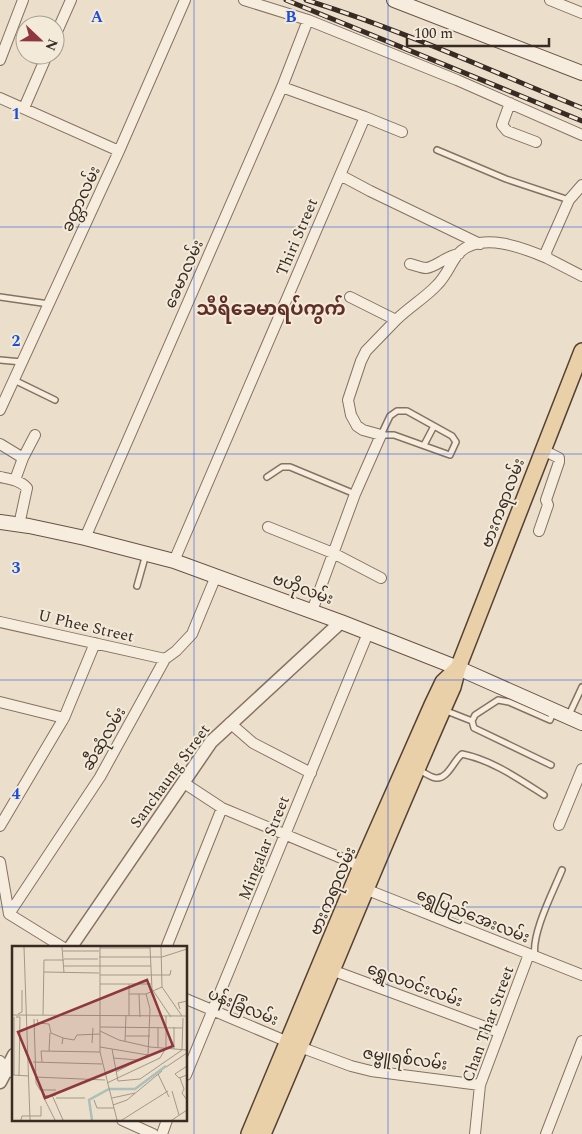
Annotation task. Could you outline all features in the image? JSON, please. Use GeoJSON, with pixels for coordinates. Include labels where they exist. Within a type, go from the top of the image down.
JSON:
{"type":"FeatureCollection","features":[{"type":"Feature","properties":{"kind":"main road"},"geometry":{"type":"LineString","coordinates":[[394,0],[582,72]]}},
{"type":"Feature","properties":{"kind":"main road","name":"ဗားကရာလမ်း"},"geometry":{"type":"LineString","coordinates":[[412,767],[444,709],[453,688],[458,668],[582,351]]}},
{"type":"Feature","properties":{"kind":"main road","name":"ဗဟိုလမ်း"},"geometry":{"type":"LineString","coordinates":[[0,522],[85,538],[174,561],[312,611],[458,668],[552,715],[568,717],[582,723]]}},
{"type":"Feature","properties":{"kind":"main road","name":"ဗားကရာလမ်း"},"geometry":{"type":"LineString","coordinates":[[249,1134],[265,1113],[327,968],[359,886],[412,767],[443,682],[458,668]]}},
{"type":"Feature","properties":{"kind":"main road","name":"ဗားကရာလမ်း"},"geometry":{"type":"LineString","coordinates":[[263,1134],[265,1113]]}},
{"type":"Feature","properties":{"kind":"street"},"geometry":{"type":"LineString","coordinates":[[0,60],[23,0]]}},
{"type":"Feature","properties":{"kind":"street"},"geometry":{"type":"LineString","coordinates":[[64,15],[70,0]]}},
{"type":"Feature","properties":{"kind":"street","name":"ခတ္တာလမ်း"},"geometry":{"type":"LineString","coordinates":[[0,410],[120,152],[185,0]]}},
{"type":"Feature","properties":{"kind":"street"},"geometry":{"type":"LineString","coordinates":[[244,0],[308,20],[457,80],[582,134]]}},
{"type":"Feature","properties":{"kind":"street"},"geometry":{"type":"LineString","coordinates":[[550,0],[582,13]]}},
{"type":"Feature","properties":{"kind":"street","name":"ခေမာလမ်း"},"geometry":{"type":"LineString","coordinates":[[85,538],[282,87],[308,20]]}},
{"type":"Feature","properties":{"kind":"street"},"geometry":{"type":"LineString","coordinates":[[24,108],[43,65]]}},
{"type":"Feature","properties":{"kind":"street"},"geometry":{"type":"LineString","coordinates":[[282,87],[402,132]]}},
{"type":"Feature","properties":{"kind":"street"},"geometry":{"type":"LineString","coordinates":[[0,98],[120,152]]}},
{"type":"Feature","properties":{"kind":"street"},"geometry":{"type":"LineString","coordinates":[[510,103],[502,125],[507,131],[536,142]]}},
{"type":"Feature","properties":{"kind":"street","name":"Thiri Street"},"geometry":{"type":"LineString","coordinates":[[174,561],[364,117]]}},
{"type":"Feature","properties":{"kind":"street"},"geometry":{"type":"LineString","coordinates":[[340,175],[480,244]]}},
{"type":"Feature","properties":{"kind":"street"},"geometry":{"type":"LineString","coordinates":[[547,258],[546,252],[569,200],[582,185]]}},
{"type":"Feature","properties":{"kind":"street"},"geometry":{"type":"LineString","coordinates":[[312,611],[355,494],[381,435],[363,430],[357,426],[351,415],[348,400],[360,362],[366,351],[404,312],[447,275],[459,254],[468,247],[480,244],[502,243],[521,247],[582,276]]}},
{"type":"Feature","properties":{"kind":"street"},"geometry":{"type":"LineString","coordinates":[[410,264],[425,268],[434,266],[451,255],[459,254]]}},
{"type":"Feature","properties":{"kind":"street"},"geometry":{"type":"LineString","coordinates":[[350,297],[396,320]]}},
{"type":"Feature","properties":{"kind":"street"},"geometry":{"type":"LineString","coordinates":[[15,480],[23,458],[35,435]]}},
{"type":"Feature","properties":{"kind":"street"},"geometry":{"type":"LineString","coordinates":[[0,444],[23,458]]}},
{"type":"Feature","properties":{"kind":"street"},"geometry":{"type":"LineString","coordinates":[[539,530],[548,505],[546,500],[560,462],[559,458],[543,450]]}},
{"type":"Feature","properties":{"kind":"street"},"geometry":{"type":"LineString","coordinates":[[0,476],[15,480],[24,484],[27,488],[19,525]]}},
{"type":"Feature","properties":{"kind":"street"},"geometry":{"type":"LineString","coordinates":[[268,527],[333,553],[381,578]]}},
{"type":"Feature","properties":{"kind":"street","name":"ဆီဆုံလမ်း"},"geometry":{"type":"LineString","coordinates":[[9,914],[108,764],[165,659],[176,651],[192,634],[216,576]]}},
{"type":"Feature","properties":{"kind":"street","name":"U Phee Street"},"geometry":{"type":"LineString","coordinates":[[0,622],[165,659]]}},
{"type":"Feature","properties":{"kind":"street","name":"Sanchaung Street"},"geometry":{"type":"LineString","coordinates":[[71,946],[211,742],[341,622]]}},
{"type":"Feature","properties":{"kind":"street","name":"Mingalar Street"},"geometry":{"type":"LineString","coordinates":[[188,1069],[368,633]]}},
{"type":"Feature","properties":{"kind":"street"},"geometry":{"type":"LineString","coordinates":[[0,826],[64,718],[95,643]]}},
{"type":"Feature","properties":{"kind":"street"},"geometry":{"type":"LineString","coordinates":[[0,702],[64,718]]}},
{"type":"Feature","properties":{"kind":"street"},"geometry":{"type":"LineString","coordinates":[[230,723],[252,743],[311,773]]}},
{"type":"Feature","properties":{"kind":"street"},"geometry":{"type":"LineString","coordinates":[[559,825],[582,769]]}},
{"type":"Feature","properties":{"kind":"street"},"geometry":{"type":"LineString","coordinates":[[184,783],[222,808],[367,868]]}},
{"type":"Feature","properties":{"kind":"street"},"geometry":{"type":"LineString","coordinates":[[167,946],[222,808]]}},
{"type":"Feature","properties":{"kind":"street"},"geometry":{"type":"LineString","coordinates":[[0,862],[9,914],[61,946]]}},
{"type":"Feature","properties":{"kind":"street","name":"ရွှေပြည်အေးလမ်း"},"geometry":{"type":"LineString","coordinates":[[359,886],[582,975]]}},
{"type":"Feature","properties":{"kind":"street","name":"Chan Thar Street"},"geometry":{"type":"LineString","coordinates":[[475,1134],[480,1084],[499,1032],[532,955]]}},
{"type":"Feature","properties":{"kind":"street","name":"ရွှေလဝင်းလမ်း"},"geometry":{"type":"LineString","coordinates":[[327,968],[499,1032]]}},
{"type":"Feature","properties":{"kind":"street","name":"ပန်းခြံလမ်း"},"geometry":{"type":"LineString","coordinates":[[188,1001],[294,1044]]}},
{"type":"Feature","properties":{"kind":"street"},"geometry":{"type":"LineString","coordinates":[[546,1134],[582,1041]]}},
{"type":"Feature","properties":{"kind":"street","name":"ဇမ္ဗူရစ်လမ်း"},"geometry":{"type":"LineString","coordinates":[[294,1044],[351,1066],[371,1071],[480,1084]]}},
{"type":"Feature","properties":{"kind":"street"},"geometry":{"type":"LineString","coordinates":[[0,1082],[7,1067]]}},
{"type":"Feature","properties":{"kind":"street"},"geometry":{"type":"LineString","coordinates":[[127,1122],[154,1134]]}},
{"type":"Feature","properties":{"kind":"street"},"geometry":{"type":"LineString","coordinates":[[162,1134],[166,1122]]}},
{"type":"Feature","properties":{"kind":"lane"},"geometry":{"type":"LineString","coordinates":[[437,150],[506,179],[569,200]]}},
{"type":"Feature","properties":{"kind":"lane"},"geometry":{"type":"LineString","coordinates":[[0,298],[49,304]]}},
{"type":"Feature","properties":{"kind":"lane"},"geometry":{"type":"LineString","coordinates":[[0,360],[22,362]]}},
{"type":"Feature","properties":{"kind":"lane"},"geometry":{"type":"LineString","coordinates":[[14,380],[55,400]]}},
{"type":"Feature","properties":{"kind":"lane"},"geometry":{"type":"LineString","coordinates":[[407,410],[455,439],[456,442],[450,455],[394,435],[381,435],[390,416],[397,411],[407,410]]}},
{"type":"Feature","properties":{"kind":"lane"},"geometry":{"type":"LineString","coordinates":[[424,445],[434,426]]}},
{"type":"Feature","properties":{"kind":"lane"},"geometry":{"type":"LineString","coordinates":[[267,477],[282,467],[290,467],[355,494]]}},
{"type":"Feature","properties":{"kind":"lane"},"geometry":{"type":"LineString","coordinates":[[137,586],[147,554]]}},
{"type":"Feature","properties":{"kind":"lane"},"geometry":{"type":"LineString","coordinates":[[568,717],[582,687]]}},
{"type":"Feature","properties":{"kind":"lane"},"geometry":{"type":"LineString","coordinates":[[546,726],[552,715],[498,700],[475,715],[472,720],[474,728],[523,749],[551,765]]}},
{"type":"Feature","properties":{"kind":"lane"},"geometry":{"type":"LineString","coordinates":[[444,709],[472,720]]}},
{"type":"Feature","properties":{"kind":"lane"},"geometry":{"type":"LineString","coordinates":[[412,767],[437,778],[445,776],[462,754],[512,774],[544,796]]}},
{"type":"Feature","properties":{"kind":"lane"},"geometry":{"type":"LineString","coordinates":[[532,955],[537,933],[562,870]]}},
{"type":"Feature","properties":{"kind":"railway"},"geometry":{"type":"LineString","coordinates":[[286,0],[582,121]]}},
{"type":"Feature","properties":{"kind":"railway"},"geometry":{"type":"LineString","coordinates":[[306,0],[411,37],[582,108]]}},
{"type":"Feature","properties":{"kind":"district","name":"သီရိခေမာရပ်ကွက်"},"geometry":{"type":"Point","coordinates":[271,309]}}]}
